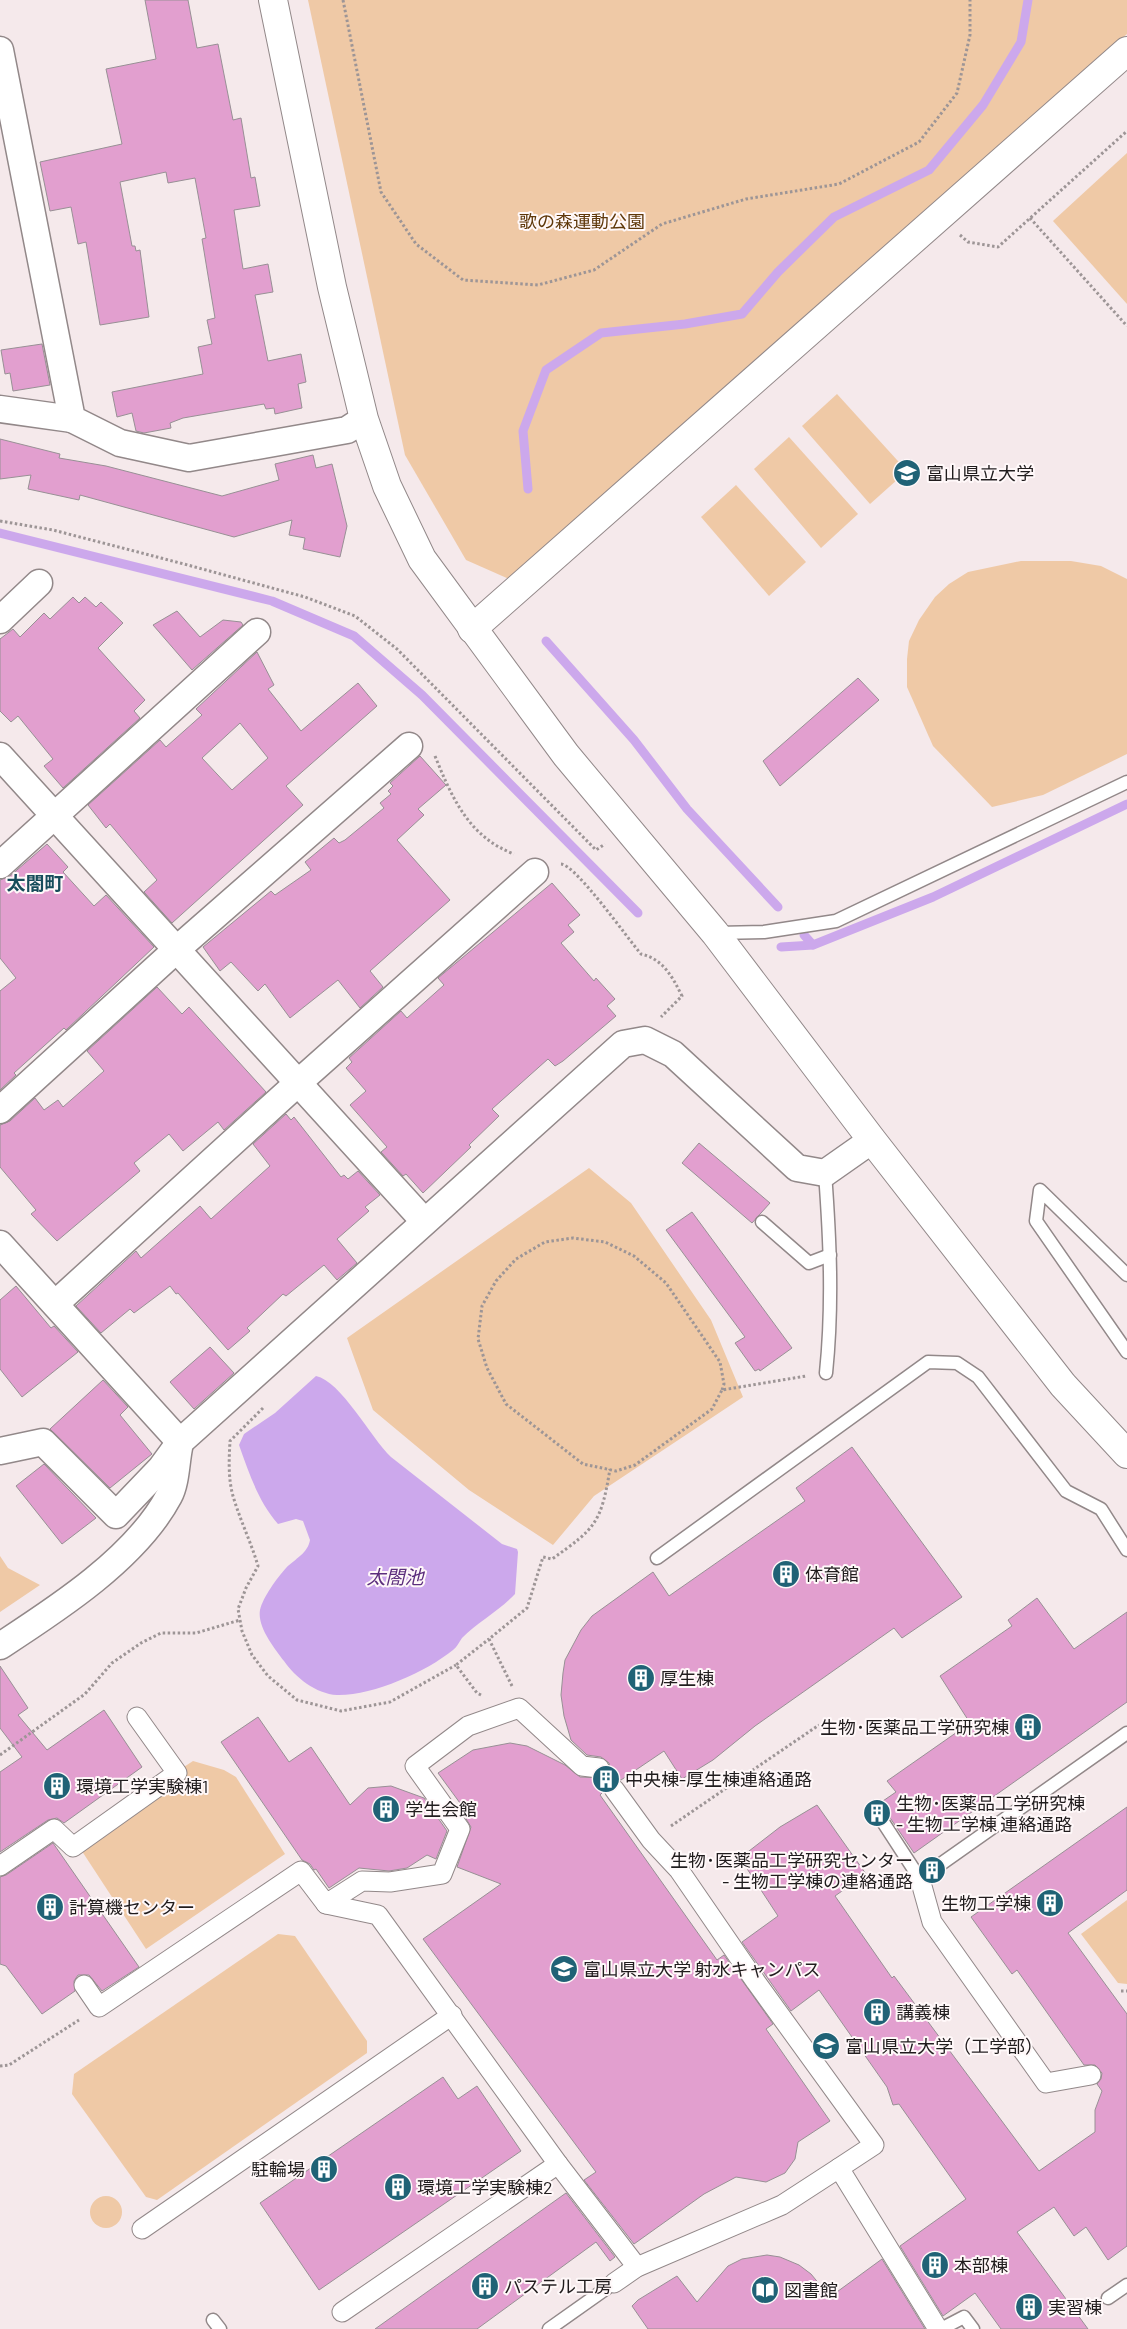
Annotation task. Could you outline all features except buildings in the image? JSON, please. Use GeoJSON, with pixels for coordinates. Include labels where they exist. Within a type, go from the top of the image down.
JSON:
{"type":"FeatureCollection","features":[{"type":"Feature","properties":{"kind":"street"},"geometry":{"type":"LineString","coordinates":[[273,0],[332,287],[364,419],[387,486],[422,559],[566,755],[715,933],[872,1140],[1064,1385],[1127,1454]]}},
{"type":"Feature","properties":{"kind":"street"},"geometry":{"type":"LineString","coordinates":[[0,50],[72,419]]}},
{"type":"Feature","properties":{"kind":"street"},"geometry":{"type":"LineString","coordinates":[[472,629],[1127,51]]}},
{"type":"Feature","properties":{"kind":"street"},"geometry":{"type":"LineString","coordinates":[[0,409],[72,419],[120,443],[190,458],[347,430],[364,419]]}},
{"type":"Feature","properties":{"kind":"street"},"geometry":{"type":"LineString","coordinates":[[0,620],[39,583]]}},
{"type":"Feature","properties":{"kind":"street"},"geometry":{"type":"LineString","coordinates":[[0,865],[257,632]]}},
{"type":"Feature","properties":{"kind":"street"},"geometry":{"type":"LineString","coordinates":[[0,1110],[176,950],[409,746]]}},
{"type":"Feature","properties":{"kind":"street"},"geometry":{"type":"LineString","coordinates":[[0,756],[424,1221]]}},
{"type":"Feature","properties":{"kind":"street"},"geometry":{"type":"LineString","coordinates":[[55,1304],[299,1082],[535,872]]}},
{"type":"Feature","properties":{"kind":"street"},"geometry":{"type":"LineString","coordinates":[[0,1451],[43,1442],[116,1515],[161,1468],[180,1442],[227,1402],[424,1221],[623,1044],[645,1040],[672,1054],[797,1168],[825,1173],[872,1140]]}},
{"type":"Feature","properties":{"kind":"street"},"geometry":{"type":"LineString","coordinates":[[0,1244],[180,1442]]}},
{"type":"Feature","properties":{"kind":"street"},"geometry":{"type":"LineString","coordinates":[[0,1646],[114,1564],[153,1521],[170,1494],[180,1442]]}},
{"type":"Feature","properties":{"kind":"street"},"geometry":{"type":"LineString","coordinates":[[326,1904],[362,1880],[390,1882],[442,1874],[460,1830],[415,1766],[468,1726],[519,1708],[582,1766],[599,1768]]}},
{"type":"Feature","properties":{"kind":"street"},"geometry":{"type":"LineString","coordinates":[[0,1866],[54,1829],[73,1847],[177,1773],[137,1717]]}},
{"type":"Feature","properties":{"kind":"street"},"geometry":{"type":"LineString","coordinates":[[614,1789],[651,1840],[678,1870],[874,2145],[782,2205],[637,2267],[614,2283]]}},
{"type":"Feature","properties":{"kind":"street"},"geometry":{"type":"LineString","coordinates":[[84,1985],[99,2007],[301,1871],[326,1904],[378,1915],[558,2164],[637,2267]]}},
{"type":"Feature","properties":{"kind":"street"},"geometry":{"type":"LineString","coordinates":[[928,1873],[932,1922],[1046,2083],[1091,2075]]}},
{"type":"Feature","properties":{"kind":"street"},"geometry":{"type":"LineString","coordinates":[[142,2228],[452,2015]]}},
{"type":"Feature","properties":{"kind":"street"},"geometry":{"type":"LineString","coordinates":[[342,2312],[558,2164]]}},
{"type":"Feature","properties":{"kind":"street"},"geometry":{"type":"LineString","coordinates":[[839,2168],[940,2329]]}},
{"type":"Feature","properties":{"kind":"lane"},"geometry":{"type":"LineString","coordinates":[[715,933],[764,932],[836,921],[1127,782]]}},
{"type":"Feature","properties":{"kind":"lane"},"geometry":{"type":"LineString","coordinates":[[825,1173],[830,1255],[831,1321],[826,1373]]}},
{"type":"Feature","properties":{"kind":"lane"},"geometry":{"type":"LineString","coordinates":[[1127,1275],[1040,1190],[1036,1221],[1127,1352]]}},
{"type":"Feature","properties":{"kind":"lane"},"geometry":{"type":"LineString","coordinates":[[762,1222],[809,1263],[830,1255]]}},
{"type":"Feature","properties":{"kind":"lane"},"geometry":{"type":"LineString","coordinates":[[657,1558],[928,1362],[957,1363],[978,1377],[1066,1492],[1102,1510],[1127,1550]]}},
{"type":"Feature","properties":{"kind":"lane"},"geometry":{"type":"LineString","coordinates":[[881,1819],[928,1873],[1127,1733]]}},
{"type":"Feature","properties":{"kind":"lane"},"geometry":{"type":"LineString","coordinates":[[549,2329],[614,2283]]}},
{"type":"Feature","properties":{"kind":"lane"},"geometry":{"type":"LineString","coordinates":[[1108,2298],[1127,2285]]}},
{"type":"Feature","properties":{"kind":"lane"},"geometry":{"type":"LineString","coordinates":[[940,2329],[964,2317],[973,2329]]}},
{"type":"Feature","properties":{"kind":"path"},"geometry":{"type":"LineString","coordinates":[[343,0],[382,192],[416,244],[463,280],[538,286],[594,270],[662,224],[746,199],[839,184],[919,142],[957,93],[970,35],[970,0]]}},
{"type":"Feature","properties":{"kind":"path"},"geometry":{"type":"LineString","coordinates":[[938,217],[968,242],[998,247],[1127,131]]}},
{"type":"Feature","properties":{"kind":"path"},"geometry":{"type":"LineString","coordinates":[[1030,218],[1127,326]]}},
{"type":"Feature","properties":{"kind":"path"},"geometry":{"type":"LineString","coordinates":[[0,521],[53,530],[184,564],[305,597],[355,616],[398,649],[596,850],[627,828]]}},
{"type":"Feature","properties":{"kind":"path"},"geometry":{"type":"LineString","coordinates":[[409,746],[420,736],[433,749],[454,800],[486,841],[524,858],[535,872],[553,863],[565,864],[582,879],[641,954],[655,957],[673,980],[682,996],[664,1013],[645,1040]]}},
{"type":"Feature","properties":{"kind":"path"},"geometry":{"type":"LineString","coordinates":[[573,1238],[605,1242],[634,1256],[666,1283],[720,1362],[724,1384],[722,1390],[712,1409],[635,1465],[616,1471],[583,1464],[506,1404],[487,1368],[478,1339],[482,1306],[496,1281],[516,1259],[545,1242],[573,1238]]}},
{"type":"Feature","properties":{"kind":"path"},"geometry":{"type":"LineString","coordinates":[[722,1390],[826,1373]]}},
{"type":"Feature","properties":{"kind":"path"},"geometry":{"type":"LineString","coordinates":[[269,1402],[230,1441],[229,1468],[233,1494],[251,1541],[258,1566],[246,1588],[238,1609],[242,1631],[252,1655],[268,1676],[297,1700],[340,1711],[390,1702],[456,1665],[527,1608],[543,1557],[552,1559],[584,1536],[600,1515],[610,1469]]}},
{"type":"Feature","properties":{"kind":"path"},"geometry":{"type":"LineString","coordinates":[[0,1755],[86,1694],[112,1663],[160,1633],[196,1633],[240,1620]]}},
{"type":"Feature","properties":{"kind":"path"},"geometry":{"type":"LineString","coordinates":[[489,1639],[510,1678],[519,1708]]}},
{"type":"Feature","properties":{"kind":"path"},"geometry":{"type":"LineString","coordinates":[[456,1665],[477,1693],[519,1708]]}},
{"type":"Feature","properties":{"kind":"path"},"geometry":{"type":"LineString","coordinates":[[651,1840],[819,1724]]}},
{"type":"Feature","properties":{"kind":"path"},"geometry":{"type":"LineString","coordinates":[[1122,1991],[1127,1991]]}},
{"type":"Feature","properties":{"kind":"path"},"geometry":{"type":"LineString","coordinates":[[0,2066],[9,2065],[99,2007]]}},
{"type":"Feature","properties":{"kind":"green space","name":"歌の森運動公園"},"geometry":{"type":"Polygon","coordinates":[[[308,0],[1127,0],[1127,34],[932,208],[509,579],[466,560],[405,455],[308,0]]]}},
{"type":"Feature","properties":{"kind":"green space"},"geometry":{"type":"Polygon","coordinates":[[[1127,153],[1127,304],[1053,221],[1127,153]]]}},
{"type":"Feature","properties":{"kind":"green space"},"geometry":{"type":"Polygon","coordinates":[[[837,394],[907,471],[870,504],[802,426],[837,394]]]}},
{"type":"Feature","properties":{"kind":"green space"},"geometry":{"type":"Polygon","coordinates":[[[789,437],[858,514],[821,548],[754,469],[789,437]]]}},
{"type":"Feature","properties":{"kind":"green space"},"geometry":{"type":"Polygon","coordinates":[[[736,485],[806,562],[769,596],[701,517],[736,485]]]}},
{"type":"Feature","properties":{"kind":"green space"},"geometry":{"type":"Polygon","coordinates":[[[1021,561],[1071,561],[1101,566],[1127,579],[1127,754],[1043,795],[992,807],[933,746],[907,687],[909,641],[919,620],[935,597],[949,584],[968,572],[1021,561]]]}},
{"type":"Feature","properties":{"kind":"green space"},"geometry":{"type":"Polygon","coordinates":[[[589,1168],[631,1203],[711,1320],[743,1397],[594,1496],[553,1545],[469,1490],[373,1410],[347,1338],[589,1168]]]}},
{"type":"Feature","properties":{"kind":"green space"},"geometry":{"type":"Polygon","coordinates":[[[0,1556],[8,1568],[40,1585],[0,1612],[0,1556]]]}},
{"type":"Feature","properties":{"kind":"green space"},"geometry":{"type":"Polygon","coordinates":[[[193,1761],[224,1770],[236,1777],[285,1854],[146,1949],[74,1839],[193,1761]]]}},
{"type":"Feature","properties":{"kind":"green space"},"geometry":{"type":"Polygon","coordinates":[[[1127,1900],[1127,1984],[1118,1983],[1081,1934],[1127,1900]]]}},
{"type":"Feature","properties":{"kind":"green space"},"geometry":{"type":"Polygon","coordinates":[[[278,1934],[295,1936],[367,2041],[367,2053],[157,2200],[146,2197],[72,2094],[74,2074],[278,1934]]]}},
{"type":"Feature","properties":{"kind":"green space"},"geometry":{"type":"Polygon","coordinates":[[[106,2196],[112,2197],[117,2201],[121,2206],[121,2218],[117,2223],[112,2227],[106,2228],[100,2227],[95,2223],[91,2218],[90,2212],[91,2206],[95,2201],[100,2197],[106,2196]]]}},
{"type":"Feature","properties":{"kind":"water","name":"太閤池"},"geometry":{"type":"Polygon","coordinates":[[[316,1376],[326,1380],[335,1388],[391,1457],[502,1544],[517,1549],[518,1552],[515,1594],[468,1632],[453,1650],[414,1674],[398,1681],[382,1687],[351,1694],[337,1695],[321,1692],[300,1679],[272,1644],[264,1630],[261,1623],[260,1610],[264,1599],[282,1572],[307,1549],[310,1540],[303,1521],[296,1519],[278,1524],[271,1515],[255,1486],[239,1445],[244,1434],[275,1413],[316,1376]]]}},
{"type":"Feature","properties":{"kind":"waterway"},"geometry":{"type":"LineString","coordinates":[[528,489],[523,431],[546,370],[601,333],[685,324],[742,314],[778,272],[834,217],[929,170],[983,105],[1021,42],[1028,0]]}},
{"type":"Feature","properties":{"kind":"waterway"},"geometry":{"type":"LineString","coordinates":[[0,533],[272,601],[354,636],[422,695],[638,913]]}},
{"type":"Feature","properties":{"kind":"waterway"},"geometry":{"type":"LineString","coordinates":[[546,641],[634,740],[687,809],[778,907]]}},
{"type":"Feature","properties":{"kind":"waterway"},"geometry":{"type":"LineString","coordinates":[[781,947],[813,945],[933,897],[1127,804]]}},
{"type":"Feature","properties":{"kind":"waterway"},"geometry":{"type":"LineString","coordinates":[[804,935],[813,945]]}},
{"type":"Feature","properties":{"kind":"tunnel"},"geometry":{"type":"LineString","coordinates":[[599,1768],[614,1789]]}},
{"type":"Feature","properties":{"kind":"place","name":"富山県立大学"},"geometry":{"type":"Point","coordinates":[907,473]}},
{"type":"Feature","properties":{"kind":"place","name":"体育館"},"geometry":{"type":"Point","coordinates":[786,1574]}},
{"type":"Feature","properties":{"kind":"place","name":"厚生棟"},"geometry":{"type":"Point","coordinates":[641,1678]}},
{"type":"Feature","properties":{"kind":"place","name":"生物･医薬品工学研究棟"},"geometry":{"type":"Point","coordinates":[1028,1727]}},
{"type":"Feature","properties":{"kind":"place","name":"中央棟-厚生棟連絡通路"},"geometry":{"type":"Point","coordinates":[606,1779]}},
{"type":"Feature","properties":{"kind":"place","name":"環境工学実験棟1"},"geometry":{"type":"Point","coordinates":[57,1786]}},
{"type":"Feature","properties":{"kind":"place","name":"学生会館"},"geometry":{"type":"Point","coordinates":[386,1809]}},
{"type":"Feature","properties":{"kind":"place","name":"生物･医薬品工学研究棟 - 生物工学棟 連絡通路"},"geometry":{"type":"Point","coordinates":[877,1813]}},
{"type":"Feature","properties":{"kind":"place","name":"生物･医薬品工学研究センター - 生物工学棟の連絡通路"},"geometry":{"type":"Point","coordinates":[932,1870]}},
{"type":"Feature","properties":{"kind":"place","name":"生物工学棟"},"geometry":{"type":"Point","coordinates":[1050,1903]}},
{"type":"Feature","properties":{"kind":"place","name":"計算機センター"},"geometry":{"type":"Point","coordinates":[50,1907]}},
{"type":"Feature","properties":{"kind":"place","name":"富山県立大学 射水キャンパス"},"geometry":{"type":"Point","coordinates":[564,1969]}},
{"type":"Feature","properties":{"kind":"place","name":"講義棟"},"geometry":{"type":"Point","coordinates":[877,2012]}},
{"type":"Feature","properties":{"kind":"place","name":"富山県立大学（工学部）"},"geometry":{"type":"Point","coordinates":[826,2046]}},
{"type":"Feature","properties":{"kind":"place","name":"駐輪場"},"geometry":{"type":"Point","coordinates":[324,2169]}},
{"type":"Feature","properties":{"kind":"place","name":"環境工学実験棟2"},"geometry":{"type":"Point","coordinates":[398,2187]}},
{"type":"Feature","properties":{"kind":"place","name":"本部棟"},"geometry":{"type":"Point","coordinates":[935,2265]}},
{"type":"Feature","properties":{"kind":"place","name":"パステル工房"},"geometry":{"type":"Point","coordinates":[485,2286]}},
{"type":"Feature","properties":{"kind":"place","name":"図書館"},"geometry":{"type":"Point","coordinates":[765,2290]}},
{"type":"Feature","properties":{"kind":"place","name":"実習棟"},"geometry":{"type":"Point","coordinates":[1029,2307]}},
{"type":"Feature","properties":{"kind":"district","name":"太閤町"},"geometry":{"type":"Point","coordinates":[35,882]}}]}
